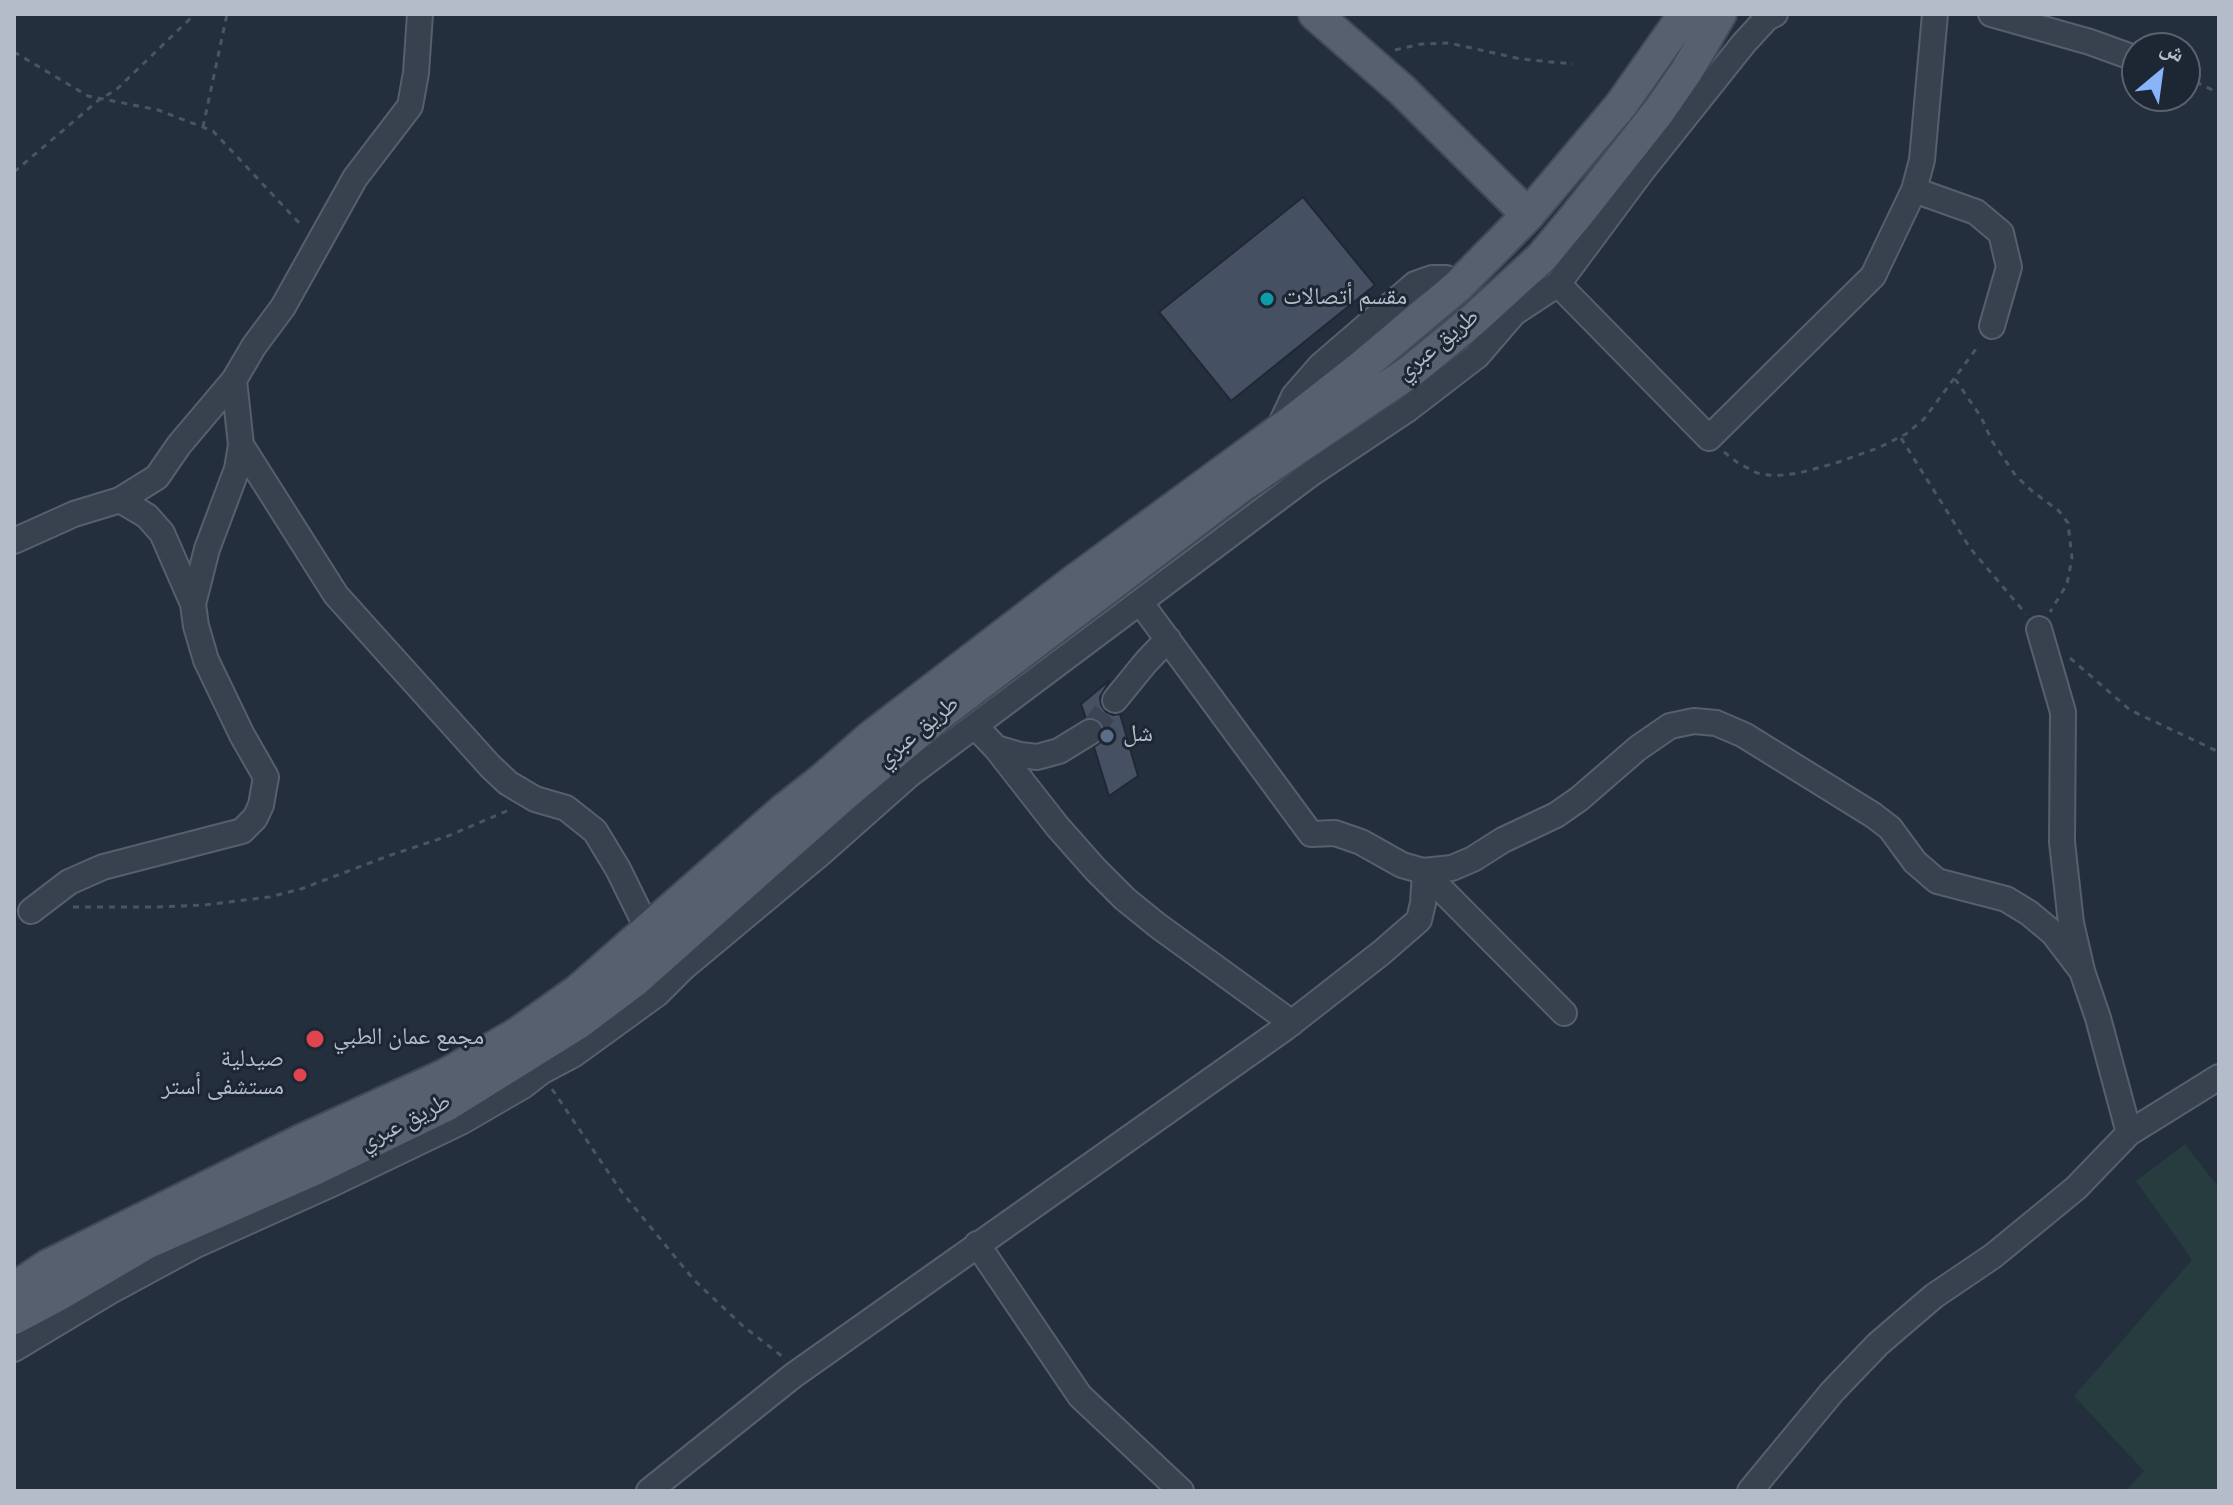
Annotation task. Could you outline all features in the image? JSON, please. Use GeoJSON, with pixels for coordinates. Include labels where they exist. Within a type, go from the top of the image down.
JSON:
{"type":"FeatureCollection","features":[{"type":"Feature","properties":{"kind":"main road"},"geometry":{"type":"LineString","coordinates":[[1315,14],[1402,90],[1528,215]]}},
{"type":"Feature","properties":{"kind":"main road","name":"طريق عبري"},"geometry":{"type":"LineString","coordinates":[[14,1318],[148,1242],[314,1169],[448,1104],[578,1023],[634,981],[810,844],[840,798],[941,713],[1241,486],[1411,371],[1473,320],[1542,257],[1627,152],[1686,72],[1720,14]]}},
{"type":"Feature","properties":{"kind":"main road"},"geometry":{"type":"LineString","coordinates":[[1627,152],[1619,146],[1619,128],[1678,24]]}},
{"type":"Feature","properties":{"kind":"main road","name":"طريق عبري"},"geometry":{"type":"LineString","coordinates":[[14,1289],[48,1266],[273,1155],[446,1075],[516,1035],[578,991],[870,738],[1072,583],[1277,433],[1458,286],[1528,215],[1621,105],[1678,24]]}},
{"type":"Feature","properties":{"kind":"main road"},"geometry":{"type":"LineString","coordinates":[[1411,371],[1461,314],[1465,299],[1458,286]]}},
{"type":"Feature","properties":{"kind":"street"},"geometry":{"type":"LineString","coordinates":[[14,541],[74,514],[120,500],[157,477],[179,445],[234,380],[283,307],[355,178],[410,106],[420,14]]}},
{"type":"Feature","properties":{"kind":"street"},"geometry":{"type":"LineString","coordinates":[[14,1349],[196,1245],[461,1122],[573,1055],[657,994],[810,844],[976,727],[1312,473],[1420,400],[1477,356],[1514,313],[1558,284],[1744,43],[1767,18],[1775,14]]}},
{"type":"Feature","properties":{"kind":"street"},"geometry":{"type":"LineString","coordinates":[[1558,284],[1709,438],[1873,276],[1914,190],[1922,160],[1935,14]]}},
{"type":"Feature","properties":{"kind":"street"},"geometry":{"type":"LineString","coordinates":[[1991,14],[2121,53]]}},
{"type":"Feature","properties":{"kind":"street"},"geometry":{"type":"LineString","coordinates":[[1914,190],[1976,212],[2001,233],[2009,267],[1992,326]]}},
{"type":"Feature","properties":{"kind":"street"},"geometry":{"type":"LineString","coordinates":[[193,604],[207,549],[237,469],[241,445],[234,380]]}},
{"type":"Feature","properties":{"kind":"street"},"geometry":{"type":"LineString","coordinates":[[241,445],[336,595],[508,783],[535,799],[566,808],[595,831],[648,930]]}},
{"type":"Feature","properties":{"kind":"street"},"geometry":{"type":"LineString","coordinates":[[31,911],[69,882],[103,867],[242,831],[255,818],[261,805],[266,777],[206,660],[193,604],[162,533],[147,516],[120,500]]}},
{"type":"Feature","properties":{"kind":"street"},"geometry":{"type":"LineString","coordinates":[[1140,602],[1311,834],[1335,833],[1361,842],[1402,865],[1424,872],[1452,868],[1556,815],[1670,726],[1694,721],[1716,723],[1744,735],[1881,821],[1897,836],[1915,862],[1937,881],[2006,899],[2029,913],[2053,933],[2082,971]]}},
{"type":"Feature","properties":{"kind":"street"},"geometry":{"type":"LineString","coordinates":[[2039,629],[2063,712],[2062,842],[2071,923],[2129,1133]]}},
{"type":"Feature","properties":{"kind":"street"},"geometry":{"type":"LineString","coordinates":[[1115,700],[1168,639]]}},
{"type":"Feature","properties":{"kind":"street"},"geometry":{"type":"LineString","coordinates":[[976,727],[1095,869],[1140,912],[1292,1023]]}},
{"type":"Feature","properties":{"kind":"street"},"geometry":{"type":"LineString","coordinates":[[996,748],[1037,757],[1059,751],[1090,732]]}},
{"type":"Feature","properties":{"kind":"street"},"geometry":{"type":"LineString","coordinates":[[1424,872],[1564,1013]]}},
{"type":"Feature","properties":{"kind":"street"},"geometry":{"type":"LineString","coordinates":[[649,1491],[801,1370],[1292,1023],[1381,953],[1419,920],[1424,872]]}},
{"type":"Feature","properties":{"kind":"street"},"geometry":{"type":"LineString","coordinates":[[1750,1491],[1832,1392],[1878,1344],[1934,1296],[1993,1256],[2076,1188],[2129,1133],[2219,1077]]}},
{"type":"Feature","properties":{"kind":"street"},"geometry":{"type":"LineString","coordinates":[[977,1244],[1080,1396],[1181,1491]]}},
{"type":"Feature","properties":{"kind":"path"},"geometry":{"type":"LineString","coordinates":[[14,172],[100,99],[116,90],[195,14]]}},
{"type":"Feature","properties":{"kind":"path"},"geometry":{"type":"LineString","coordinates":[[203,127],[227,14]]}},
{"type":"Feature","properties":{"kind":"path"},"geometry":{"type":"LineString","coordinates":[[1356,49],[1386,52],[1421,44],[1449,43],[1521,59],[1573,64]]}},
{"type":"Feature","properties":{"kind":"path"},"geometry":{"type":"LineString","coordinates":[[14,52],[88,96],[158,110],[213,131],[319,246]]}},
{"type":"Feature","properties":{"kind":"path"},"geometry":{"type":"LineString","coordinates":[[1709,438],[1738,463],[1757,473],[1774,476],[1799,473],[1836,463],[1900,437],[1924,419],[1992,326]]}},
{"type":"Feature","properties":{"kind":"path"},"geometry":{"type":"LineString","coordinates":[[1900,437],[1970,548],[2039,629],[2067,584],[2072,558],[2068,523],[2059,511],[2016,476],[1955,379]]}},
{"type":"Feature","properties":{"kind":"path"},"geometry":{"type":"LineString","coordinates":[[2069,657],[2130,710],[2219,752]]}},
{"type":"Feature","properties":{"kind":"path"},"geometry":{"type":"LineString","coordinates":[[31,911],[65,906],[204,905],[269,897],[301,889],[448,836],[535,799]]}},
{"type":"Feature","properties":{"kind":"path"},"geometry":{"type":"LineString","coordinates":[[541,1072],[621,1191],[694,1280],[743,1326],[801,1370]]}},
{"type":"Feature","properties":{"kind":"green space"},"geometry":{"type":"Polygon","coordinates":[[[2185,1144],[2219,1188],[2219,1491],[2125,1491],[2144,1471],[2074,1396],[2192,1260],[2136,1181],[2185,1144]]]}},
{"type":"Feature","properties":{"kind":"building","name":"مقسم أتصالات"},"geometry":{"type":"Polygon","coordinates":[[[1303,197],[1375,285],[1231,401],[1159,312],[1303,197]]]}},
{"type":"Feature","properties":{"kind":"building"},"geometry":{"type":"Polygon","coordinates":[[[1110,680],[1100,697],[1101,705],[1106,712],[1120,714],[1138,776],[1109,796],[1094,747],[1103,740],[1105,731],[1098,719],[1086,718],[1081,704],[1110,680]]]}},
{"type":"Feature","properties":{"kind":"tunnel"},"geometry":{"type":"LineString","coordinates":[[1090,732],[1115,700]]}},
{"type":"Feature","properties":{"kind":"place","name":"مقسم أتصالات"},"geometry":{"type":"Point","coordinates":[1267,299]}},
{"type":"Feature","properties":{"kind":"place","name":"شل"},"geometry":{"type":"Point","coordinates":[1107,736]}},
{"type":"Feature","properties":{"kind":"place","name":"مجمع عمان الطبي"},"geometry":{"type":"Point","coordinates":[315,1039]}},
{"type":"Feature","properties":{"kind":"place","name":"صيدلية مستشفى أستر"},"geometry":{"type":"Point","coordinates":[300,1075]}}]}
